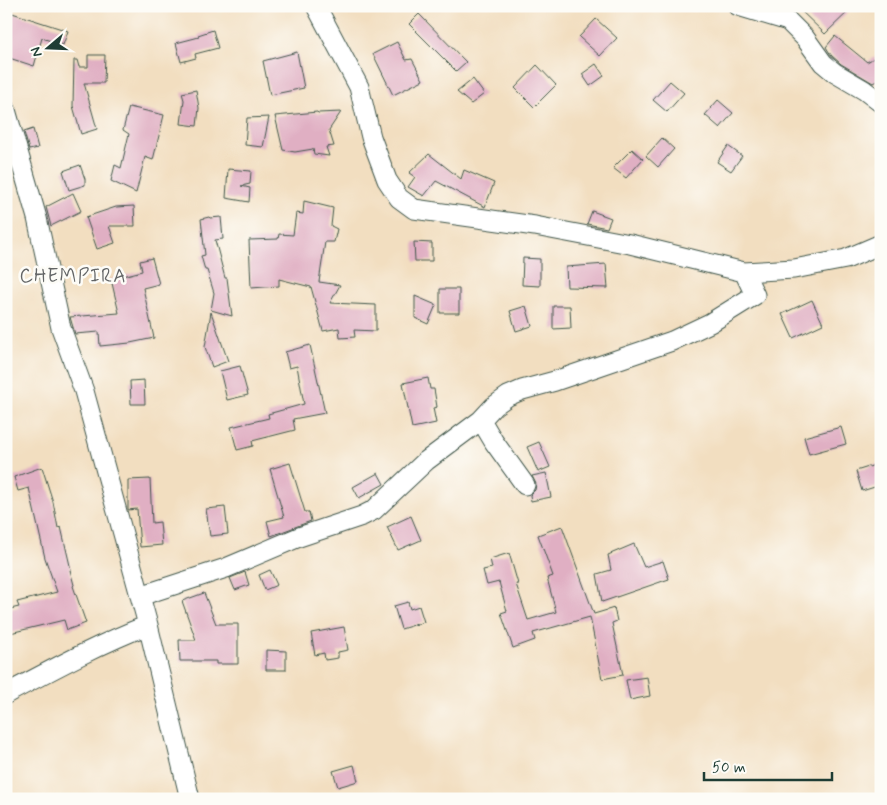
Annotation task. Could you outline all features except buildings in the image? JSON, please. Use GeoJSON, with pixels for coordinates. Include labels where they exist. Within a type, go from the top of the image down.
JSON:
{"type":"FeatureCollection","features":[{"type":"Feature","properties":{"kind":"street"},"geometry":{"type":"LineString","coordinates":[[316,6],[359,87],[371,137],[387,180],[399,198],[414,209],[535,226],[630,244],[744,272],[794,269],[846,259],[881,244]]}},
{"type":"Feature","properties":{"kind":"street"},"geometry":{"type":"LineString","coordinates":[[738,6],[788,21],[805,38],[823,63],[881,103]]}},
{"type":"Feature","properties":{"kind":"street"},"geometry":{"type":"LineString","coordinates":[[6,110],[37,218],[60,328],[84,391],[148,625],[190,799]]}},
{"type":"Feature","properties":{"kind":"street"},"geometry":{"type":"LineString","coordinates":[[140,596],[226,568],[299,537],[368,513],[426,461],[481,420],[501,401],[522,390],[555,381],[672,341],[710,323],[755,295],[744,272]]}},
{"type":"Feature","properties":{"kind":"street"},"geometry":{"type":"LineString","coordinates":[[481,420],[490,437],[525,485]]}},
{"type":"Feature","properties":{"kind":"street"},"geometry":{"type":"LineString","coordinates":[[6,694],[91,649],[148,625]]}},
{"type":"Feature","properties":{"kind":"district","name":"CHEMPIRA"},"geometry":{"type":"Point","coordinates":[73,275]}}]}
